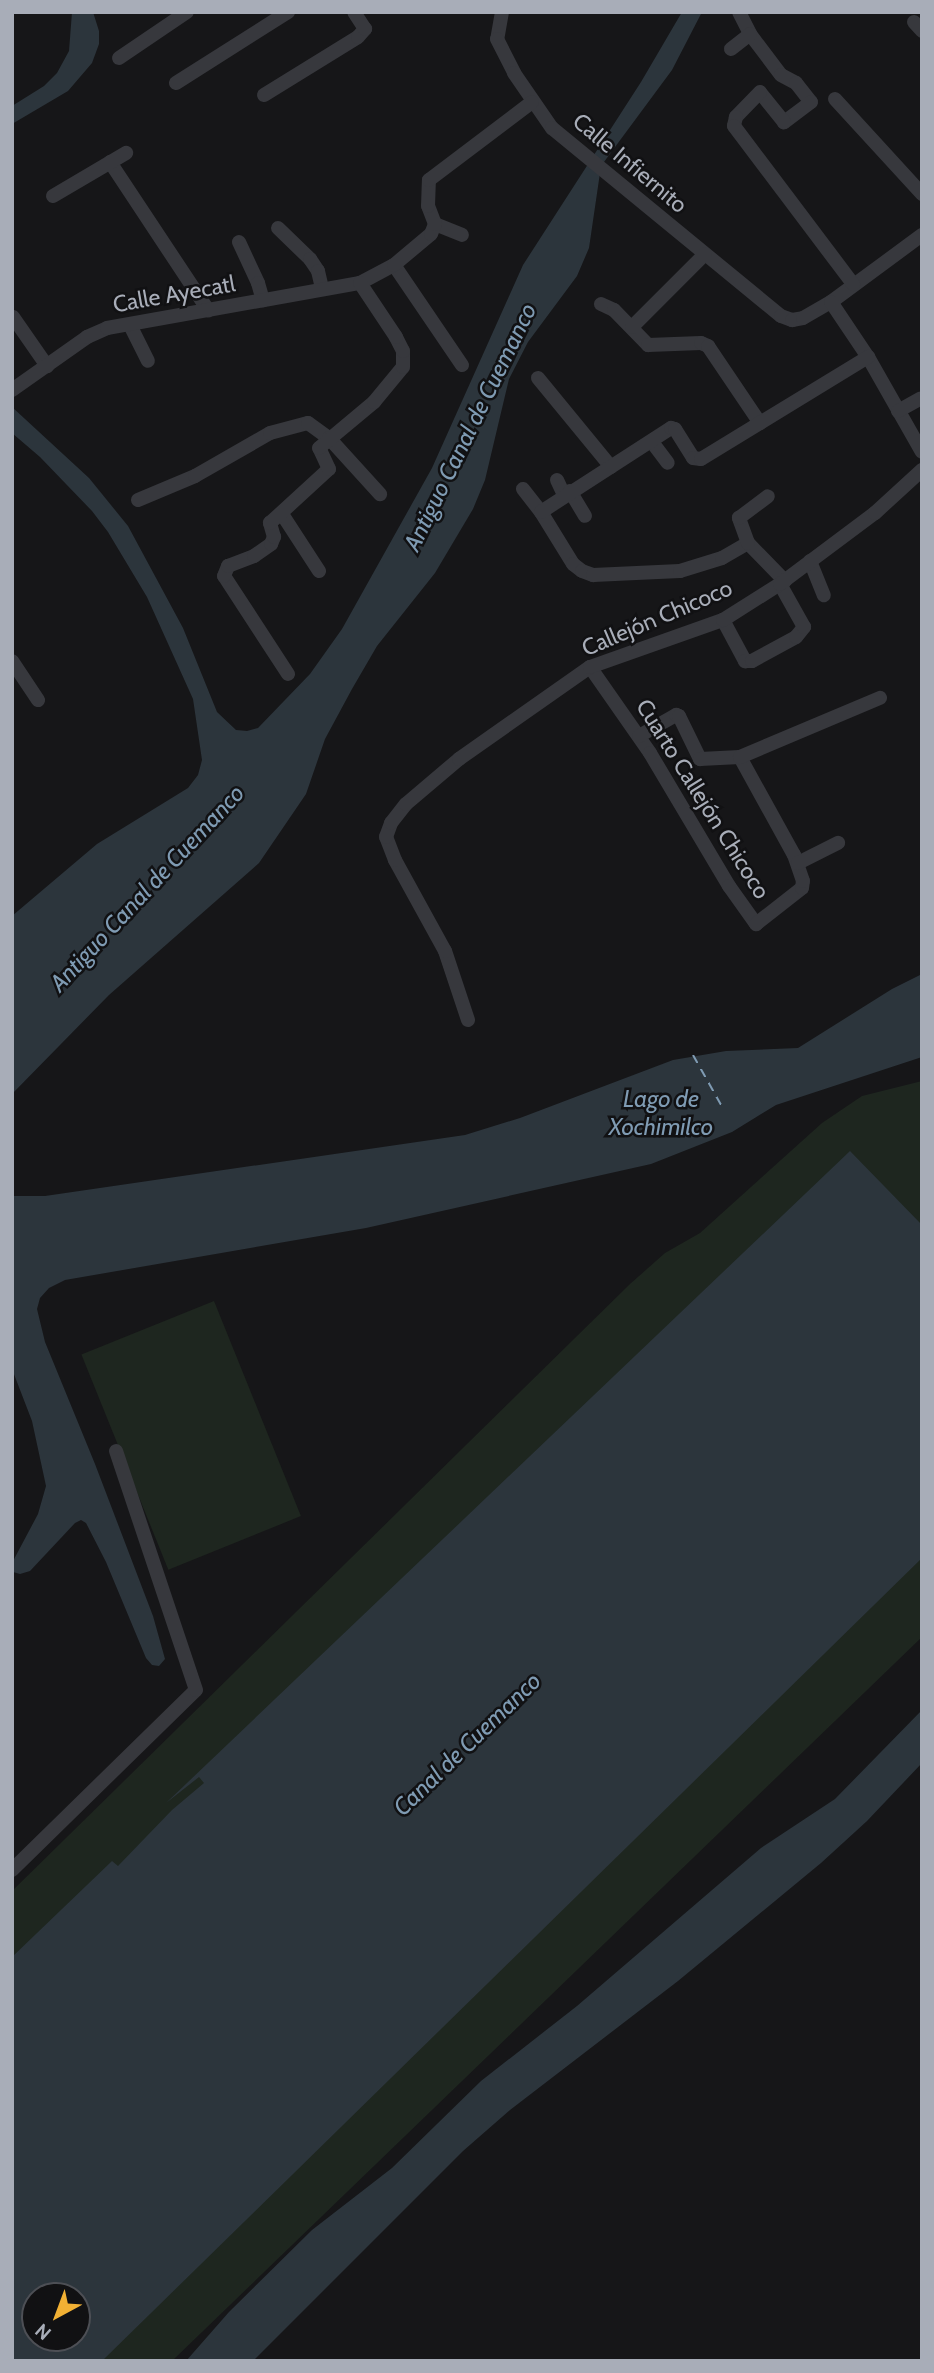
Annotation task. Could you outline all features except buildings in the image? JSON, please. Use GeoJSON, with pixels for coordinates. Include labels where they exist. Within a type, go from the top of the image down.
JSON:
{"type":"FeatureCollection","features":[{"type":"Feature","properties":{"kind":"street"},"geometry":{"type":"LineString","coordinates":[[119,58],[187,12]]}},
{"type":"Feature","properties":{"kind":"street"},"geometry":{"type":"LineString","coordinates":[[176,83],[288,12]]}},
{"type":"Feature","properties":{"kind":"street"},"geometry":{"type":"LineString","coordinates":[[264,95],[358,37],[365,29],[354,12]]}},
{"type":"Feature","properties":{"kind":"street","name":"Calle Infiernito"},"geometry":{"type":"LineString","coordinates":[[502,12],[498,39],[532,102],[552,128],[781,316],[792,320],[803,318],[831,302]]}},
{"type":"Feature","properties":{"kind":"street"},"geometry":{"type":"LineString","coordinates":[[739,12],[750,34],[781,75],[796,83],[811,102],[784,122],[760,92],[736,117],[734,126],[853,284]]}},
{"type":"Feature","properties":{"kind":"street"},"geometry":{"type":"LineString","coordinates":[[731,49],[750,34]]}},
{"type":"Feature","properties":{"kind":"street"},"geometry":{"type":"LineString","coordinates":[[835,99],[922,194]]}},
{"type":"Feature","properties":{"kind":"street"},"geometry":{"type":"LineString","coordinates":[[462,235],[435,224],[428,206],[429,180],[532,102]]}},
{"type":"Feature","properties":{"kind":"street"},"geometry":{"type":"LineString","coordinates":[[53,196],[125,153]]}},
{"type":"Feature","properties":{"kind":"street"},"geometry":{"type":"LineString","coordinates":[[110,162],[208,310]]}},
{"type":"Feature","properties":{"kind":"street","name":"Calle Ayecatl"},"geometry":{"type":"LineString","coordinates":[[12,390],[87,337],[107,328],[360,283],[394,265],[431,234],[435,224]]}},
{"type":"Feature","properties":{"kind":"street"},"geometry":{"type":"LineString","coordinates":[[278,228],[318,271],[322,289]]}},
{"type":"Feature","properties":{"kind":"street"},"geometry":{"type":"LineString","coordinates":[[920,240],[853,284],[831,302],[868,357],[922,452]]}},
{"type":"Feature","properties":{"kind":"street"},"geometry":{"type":"LineString","coordinates":[[239,242],[263,300]]}},
{"type":"Feature","properties":{"kind":"street"},"geometry":{"type":"LineString","coordinates":[[632,327],[705,254]]}},
{"type":"Feature","properties":{"kind":"street"},"geometry":{"type":"LineString","coordinates":[[394,265],[462,365]]}},
{"type":"Feature","properties":{"kind":"street"},"geometry":{"type":"LineString","coordinates":[[288,674],[224,576],[228,566],[254,556],[271,544],[274,537],[270,523],[329,469],[328,461],[319,451],[329,438],[374,402],[403,367],[403,351],[397,337],[360,283]]}},
{"type":"Feature","properties":{"kind":"street"},"geometry":{"type":"LineString","coordinates":[[601,304],[614,310],[648,345],[701,343],[708,346],[760,423]]}},
{"type":"Feature","properties":{"kind":"street"},"geometry":{"type":"LineString","coordinates":[[13,317],[47,366]]}},
{"type":"Feature","properties":{"kind":"street"},"geometry":{"type":"LineString","coordinates":[[131,325],[148,361]]}},
{"type":"Feature","properties":{"kind":"street"},"geometry":{"type":"LineString","coordinates":[[541,512],[567,493],[675,429],[693,458],[701,459],[868,357]]}},
{"type":"Feature","properties":{"kind":"street"},"geometry":{"type":"LineString","coordinates":[[538,378],[611,467]]}},
{"type":"Feature","properties":{"kind":"street"},"geometry":{"type":"LineString","coordinates":[[898,411],[921,398]]}},
{"type":"Feature","properties":{"kind":"street"},"geometry":{"type":"LineString","coordinates":[[138,500],[195,476],[270,433],[308,423],[329,438],[380,495]]}},
{"type":"Feature","properties":{"kind":"street"},"geometry":{"type":"LineString","coordinates":[[652,442],[668,463]]}},
{"type":"Feature","properties":{"kind":"street","name":"Callejón Chicoco"},"geometry":{"type":"LineString","coordinates":[[468,1020],[445,951],[395,860],[386,837],[391,823],[406,804],[459,759],[590,667],[723,620],[783,582],[875,513],[922,470]]}},
{"type":"Feature","properties":{"kind":"street"},"geometry":{"type":"LineString","coordinates":[[557,480],[585,516]]}},
{"type":"Feature","properties":{"kind":"street"},"geometry":{"type":"LineString","coordinates":[[523,489],[541,512],[573,564],[593,575],[680,571],[722,558],[748,543]]}},
{"type":"Feature","properties":{"kind":"street"},"geometry":{"type":"LineString","coordinates":[[723,620],[745,661],[752,661],[796,637],[804,627],[783,582],[748,543],[739,518],[768,496]]}},
{"type":"Feature","properties":{"kind":"street"},"geometry":{"type":"LineString","coordinates":[[282,514],[319,571]]}},
{"type":"Feature","properties":{"kind":"street"},"geometry":{"type":"LineString","coordinates":[[810,561],[824,595]]}},
{"type":"Feature","properties":{"kind":"street"},"geometry":{"type":"LineString","coordinates":[[12,661],[38,701]]}},
{"type":"Feature","properties":{"kind":"street","name":"Cuarto Callejón Chicoco"},"geometry":{"type":"LineString","coordinates":[[590,667],[639,736],[756,923],[767,918],[802,888],[798,863],[740,757]]}},
{"type":"Feature","properties":{"kind":"street"},"geometry":{"type":"LineString","coordinates":[[639,736],[676,715],[700,759],[740,757],[880,698]]}},
{"type":"Feature","properties":{"kind":"street"},"geometry":{"type":"LineString","coordinates":[[798,863],[838,843]]}},
{"type":"Feature","properties":{"kind":"street"},"geometry":{"type":"LineString","coordinates":[[12,1870],[196,1690],[116,1451]]}},
{"type":"Feature","properties":{"kind":"shaded area"},"geometry":{"type":"Polygon","coordinates":[[[922,1081],[922,1637],[172,2361],[12,2361],[12,1891],[630,1284],[665,1253],[700,1233],[822,1123],[862,1096],[922,1081]]]}},
{"type":"Feature","properties":{"kind":"shaded area"},"geometry":{"type":"Polygon","coordinates":[[[214,1301],[301,1516],[168,1570],[81,1355],[214,1301]]]}},
{"type":"Feature","properties":{"kind":"water"},"geometry":{"type":"Polygon","coordinates":[[[72,12],[93,12],[99,31],[99,44],[92,63],[68,91],[12,124],[12,106],[44,86],[57,73],[69,51],[72,12]]]}},
{"type":"Feature","properties":{"kind":"water","name":"Antiguo Canal de Cuemanco"},"geometry":{"type":"Polygon","coordinates":[[[682,12],[702,12],[672,70],[601,166],[589,248],[577,276],[528,342],[509,379],[485,480],[473,509],[435,573],[377,646],[325,739],[306,794],[259,863],[109,995],[12,1094],[12,916],[97,844],[188,788],[198,775],[202,760],[193,699],[147,597],[108,532],[92,511],[40,457],[12,433],[12,407],[89,478],[128,526],[183,628],[217,712],[236,730],[258,728],[310,674],[342,629],[432,468],[523,265],[641,82],[682,12]]]}},
{"type":"Feature","properties":{"kind":"water","name":"Lago de Xochimilco"},"geometry":{"type":"Polygon","coordinates":[[[922,974],[922,1057],[776,1105],[732,1132],[651,1164],[366,1228],[65,1280],[49,1288],[40,1298],[37,1309],[45,1342],[153,1616],[165,1659],[159,1666],[152,1665],[146,1658],[106,1562],[86,1523],[81,1520],[75,1523],[30,1571],[20,1574],[13,1572],[12,1563],[38,1514],[46,1486],[32,1421],[12,1369],[12,1196],[45,1196],[465,1135],[520,1118],[673,1060],[726,1051],[798,1048],[892,989],[922,974]]]}},
{"type":"Feature","properties":{"kind":"water","name":"Canal de Cuemanco"},"geometry":{"type":"Polygon","coordinates":[[[850,1151],[922,1225],[922,1558],[102,2361],[12,2361],[12,1957],[112,1861],[118,1866],[172,1810],[204,1783],[199,1777],[166,1803],[850,1151]]]}},
{"type":"Feature","properties":{"kind":"water"},"geometry":{"type":"Polygon","coordinates":[[[922,1710],[922,1763],[867,1821],[821,1863],[678,1981],[510,2110],[463,2151],[253,2361],[186,2361],[229,2312],[312,2230],[392,2168],[481,2081],[577,2006],[761,1848],[835,1799],[922,1710]]]}},
{"type":"Feature","properties":{"kind":"ferry route"},"geometry":{"type":"LineString","coordinates":[[693,1055],[724,1110]]}}]}
